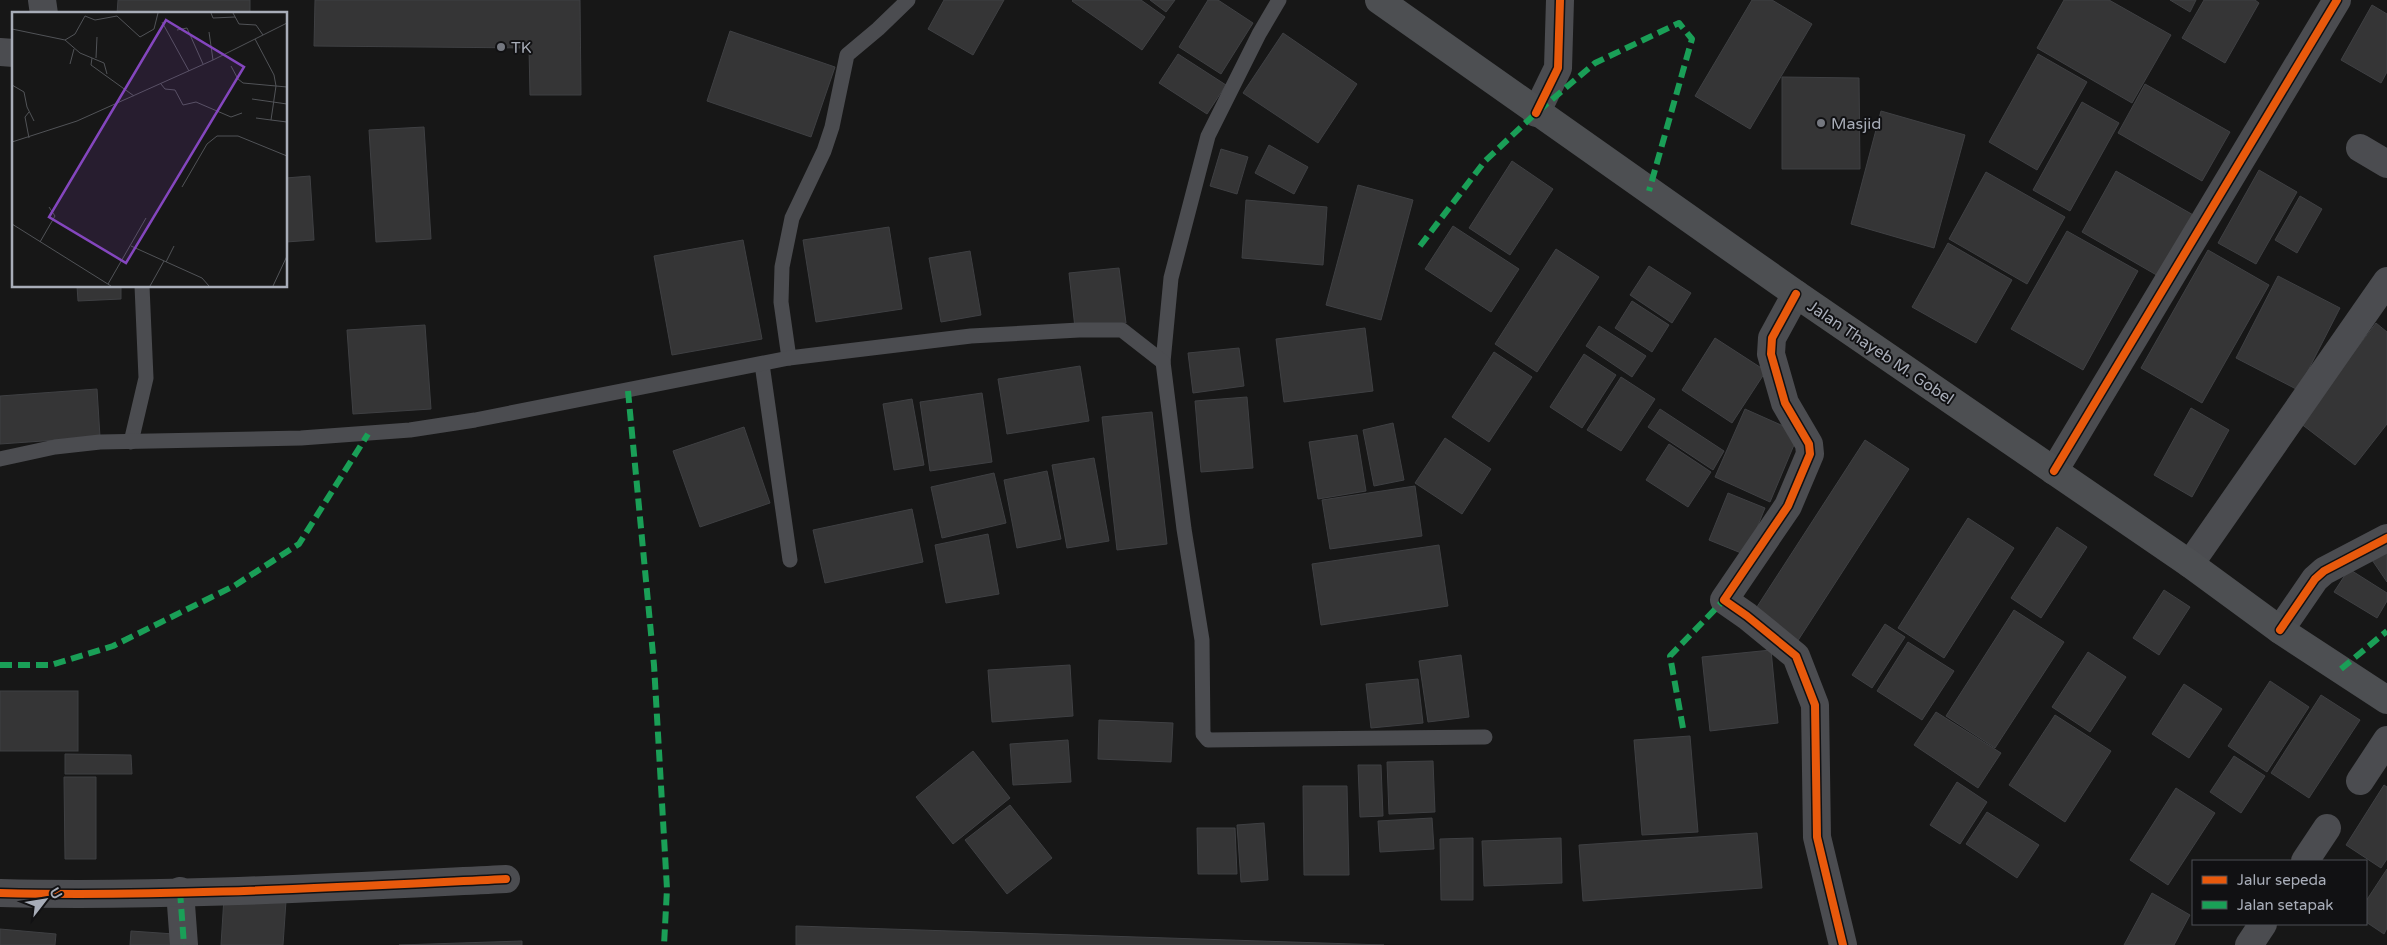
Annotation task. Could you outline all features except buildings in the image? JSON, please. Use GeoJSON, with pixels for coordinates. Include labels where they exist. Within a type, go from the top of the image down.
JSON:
{"type":"FeatureCollection","features":[{"type":"Feature","properties":{"kind":"main road","name":"Jalan Thayeb M. Gobel"},"geometry":{"type":"LineString","coordinates":[[1379,0],[1536,113],[1796,294],[2190,564],[2280,630],[2387,700]]}},
{"type":"Feature","properties":{"kind":"street"},"geometry":{"type":"LineString","coordinates":[[1536,113],[1558,68],[1560,0]]}},
{"type":"Feature","properties":{"kind":"street"},"geometry":{"type":"LineString","coordinates":[[2054,471],[2337,0]]}},
{"type":"Feature","properties":{"kind":"street"},"geometry":{"type":"LineString","coordinates":[[2360,148],[2387,164]]}},
{"type":"Feature","properties":{"kind":"street"},"geometry":{"type":"LineString","coordinates":[[2190,564],[2387,281]]}},
{"type":"Feature","properties":{"kind":"street"},"geometry":{"type":"LineString","coordinates":[[1796,294],[1772,338],[1771,354],[1785,403],[1809,444],[1810,454],[1788,506],[1724,600],[1796,656],[1816,705],[1817,837],[1843,945]]}},
{"type":"Feature","properties":{"kind":"street"},"geometry":{"type":"LineString","coordinates":[[2280,630],[2319,575],[2387,538]]}},
{"type":"Feature","properties":{"kind":"street"},"geometry":{"type":"LineString","coordinates":[[2360,781],[2387,740]]}},
{"type":"Feature","properties":{"kind":"street"},"geometry":{"type":"LineString","coordinates":[[2306,860],[2327,828]]}},
{"type":"Feature","properties":{"kind":"street"},"geometry":{"type":"LineString","coordinates":[[0,893],[79,895],[180,891],[272,891],[506,879]]}},
{"type":"Feature","properties":{"kind":"street"},"geometry":{"type":"LineString","coordinates":[[180,891],[184,945]]}},
{"type":"Feature","properties":{"kind":"street"},"geometry":{"type":"LineString","coordinates":[[2250,945],[2263,925]]}},
{"type":"Feature","properties":{"kind":"lane"},"geometry":{"type":"LineString","coordinates":[[789,358],[780,302],[782,267],[792,218],[824,151],[840,96],[847,55],[878,30],[908,0]]}},
{"type":"Feature","properties":{"kind":"lane"},"geometry":{"type":"LineString","coordinates":[[1279,0],[1208,136],[1171,278],[1163,362],[1184,529],[1202,640],[1203,734],[1208,740],[1485,737]]}},
{"type":"Feature","properties":{"kind":"lane"},"geometry":{"type":"LineString","coordinates":[[131,442],[146,378],[142,288]]}},
{"type":"Feature","properties":{"kind":"lane"},"geometry":{"type":"LineString","coordinates":[[0,459],[55,447],[131,442],[301,438],[410,430],[475,420],[789,358],[971,336],[1122,330],[1163,362]]}},
{"type":"Feature","properties":{"kind":"lane"},"geometry":{"type":"LineString","coordinates":[[762,364],[790,560]]}},
{"type":"Feature","properties":{"kind":"marked path"},"geometry":{"type":"LineString","coordinates":[[1420,246],[1485,161],[1536,113],[1595,63],[1679,23],[1692,39],[1649,191]]}},
{"type":"Feature","properties":{"kind":"marked path"},"geometry":{"type":"LineString","coordinates":[[628,391],[654,665],[667,889],[664,945]]}},
{"type":"Feature","properties":{"kind":"marked path"},"geometry":{"type":"LineString","coordinates":[[0,665],[51,665],[113,646],[234,586],[299,544],[368,434]]}},
{"type":"Feature","properties":{"kind":"marked path"},"geometry":{"type":"LineString","coordinates":[[1683,728],[1670,656],[1724,600]]}},
{"type":"Feature","properties":{"kind":"marked path"},"geometry":{"type":"LineString","coordinates":[[2341,669],[2387,631]]}},
{"type":"Feature","properties":{"kind":"marked path"},"geometry":{"type":"LineString","coordinates":[[180,891],[184,945]]}},
{"type":"Feature","properties":{"kind":"cycle path"},"geometry":{"type":"LineString","coordinates":[[1536,113],[1558,68],[1560,0]]}},
{"type":"Feature","properties":{"kind":"cycle path"},"geometry":{"type":"LineString","coordinates":[[2054,471],[2337,0]]}},
{"type":"Feature","properties":{"kind":"cycle path"},"geometry":{"type":"LineString","coordinates":[[1796,294],[1772,338],[1771,354],[1785,403],[1809,444],[1810,454],[1788,506],[1724,600],[1796,656],[1815,705],[1817,837],[1843,945]]}},
{"type":"Feature","properties":{"kind":"cycle path"},"geometry":{"type":"LineString","coordinates":[[2280,630],[2315,579],[2324,571],[2387,538]]}},
{"type":"Feature","properties":{"kind":"cycle path"},"geometry":{"type":"LineString","coordinates":[[0,893],[127,894],[317,888],[506,879]]}},
{"type":"Feature","properties":{"kind":"place","name":"TK"},"geometry":{"type":"Point","coordinates":[501,47]}},
{"type":"Feature","properties":{"kind":"place","name":"Masjid"},"geometry":{"type":"Point","coordinates":[1821,123]}}]}
